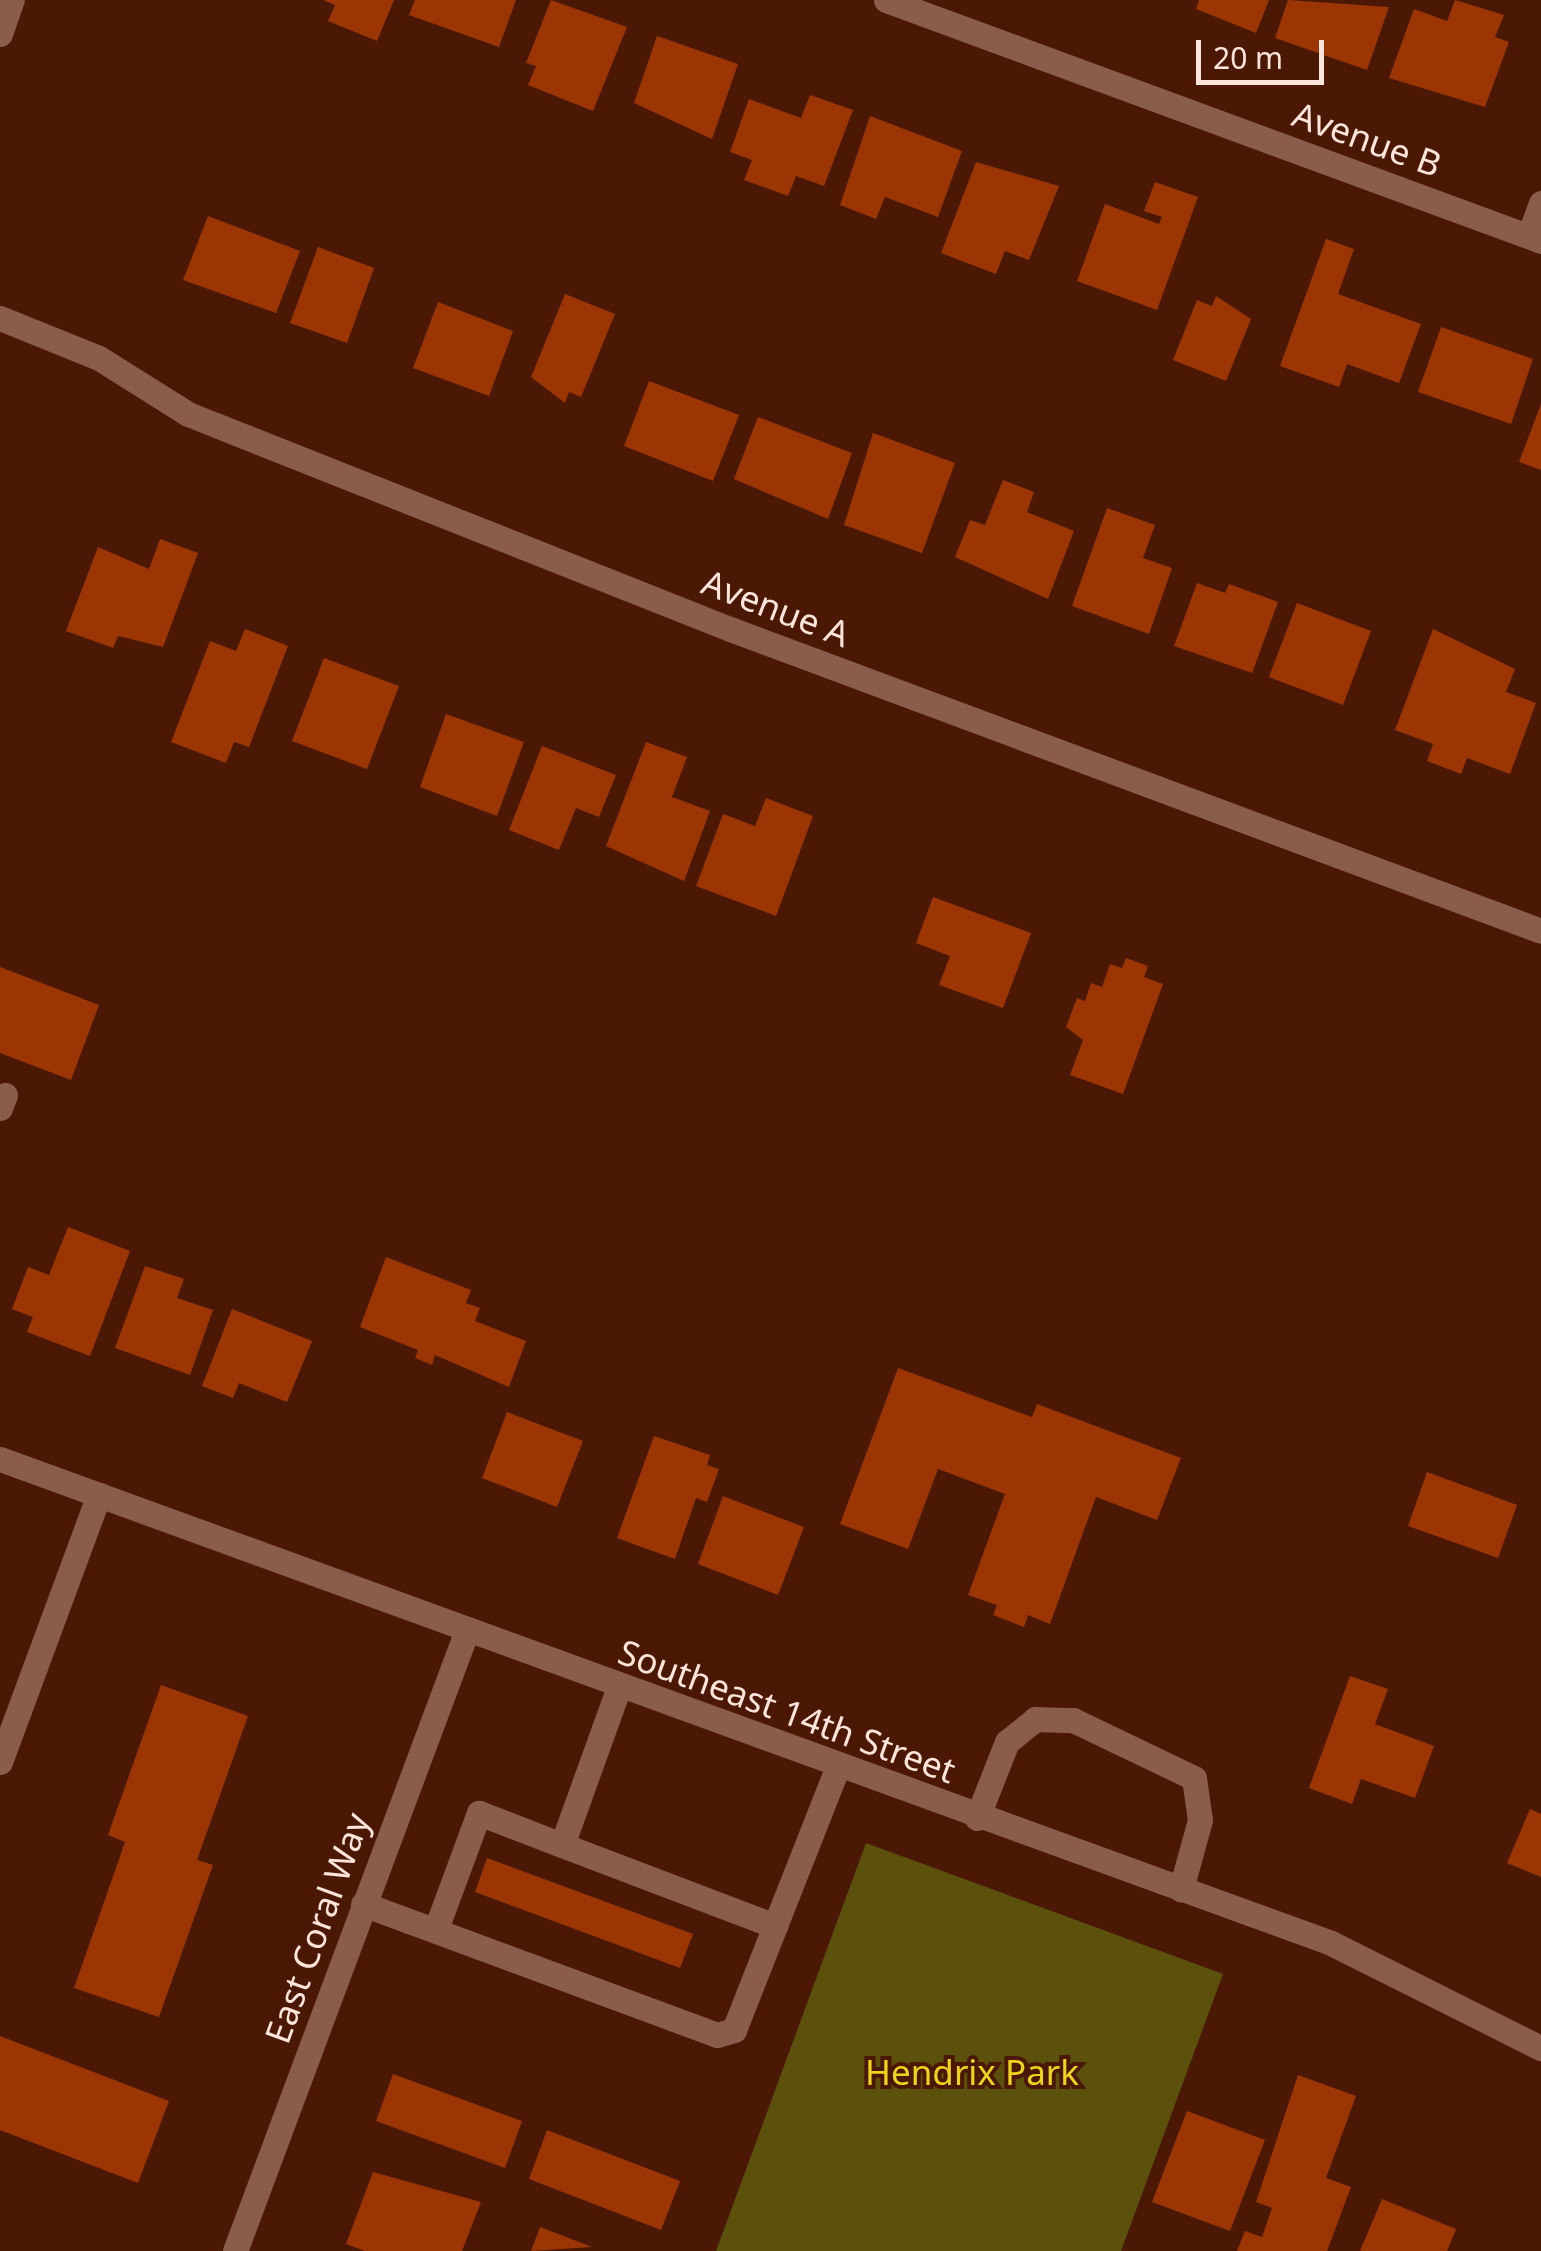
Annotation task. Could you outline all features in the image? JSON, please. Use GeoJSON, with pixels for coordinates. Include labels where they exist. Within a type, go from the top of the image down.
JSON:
{"type":"FeatureCollection","features":[{"type":"Feature","properties":{"kind":"street"},"geometry":{"type":"LineString","coordinates":[[0,34],[12,0]]}},
{"type":"Feature","properties":{"kind":"street","name":"Avenue B"},"geometry":{"type":"LineString","coordinates":[[886,0],[1535,239]]}},
{"type":"Feature","properties":{"kind":"street"},"geometry":{"type":"LineString","coordinates":[[1535,239],[1541,203]]}},
{"type":"Feature","properties":{"kind":"street","name":"Avenue A"},"geometry":{"type":"LineString","coordinates":[[0,318],[99,358],[206,421],[730,629],[1541,931]]}},
{"type":"Feature","properties":{"kind":"street","name":"Southeast 14th Street"},"geometry":{"type":"LineString","coordinates":[[0,1459],[837,1768],[1331,1943],[1541,2048]]}},
{"type":"Feature","properties":{"kind":"street"},"geometry":{"type":"LineString","coordinates":[[0,1762],[99,1496]]}},
{"type":"Feature","properties":{"kind":"street","name":"East Coral Way"},"geometry":{"type":"LineString","coordinates":[[234,2251],[467,1630]]}},
{"type":"Feature","properties":{"kind":"street"},"geometry":{"type":"LineString","coordinates":[[562,1846],[618,1686]]}},
{"type":"Feature","properties":{"kind":"street"},"geometry":{"type":"LineString","coordinates":[[978,1818],[1008,1742],[1036,1719],[1073,1720],[1194,1778],[1200,1820],[1180,1888]]}},
{"type":"Feature","properties":{"kind":"street"},"geometry":{"type":"LineString","coordinates":[[363,1904],[718,2035],[734,2030],[837,1768]]}},
{"type":"Feature","properties":{"kind":"street"},"geometry":{"type":"LineString","coordinates":[[436,1929],[480,1813],[774,1926]]}},
{"type":"Feature","properties":{"kind":"green space","name":"Hendrix Park"},"geometry":{"type":"Polygon","coordinates":[[[866,1843],[1223,1974],[1121,2251],[716,2251],[866,1843]]]}},
{"type":"Feature","properties":{"kind":"building"},"geometry":{"type":"Polygon","coordinates":[[[323,0],[394,0],[377,41],[328,21],[335,5],[323,0]]]}},
{"type":"Feature","properties":{"kind":"building"},"geometry":{"type":"Polygon","coordinates":[[[415,0],[516,0],[499,47],[409,15],[415,0]]]}},
{"type":"Feature","properties":{"kind":"building"},"geometry":{"type":"Polygon","coordinates":[[[551,0],[627,27],[593,111],[528,85],[536,66],[526,63],[551,0]]]}},
{"type":"Feature","properties":{"kind":"building"},"geometry":{"type":"Polygon","coordinates":[[[1199,0],[1269,0],[1256,33],[1196,9],[1199,0]]]}},
{"type":"Feature","properties":{"kind":"building"},"geometry":{"type":"Polygon","coordinates":[[[1288,0],[1389,7],[1367,70],[1275,38],[1288,0]]]}},
{"type":"Feature","properties":{"kind":"building"},"geometry":{"type":"Polygon","coordinates":[[[1455,0],[1504,15],[1495,37],[1509,42],[1485,107],[1389,78],[1414,9],[1447,21],[1455,0]]]}},
{"type":"Feature","properties":{"kind":"building"},"geometry":{"type":"Polygon","coordinates":[[[657,36],[738,64],[712,139],[634,103],[657,36]]]}},
{"type":"Feature","properties":{"kind":"building"},"geometry":{"type":"Polygon","coordinates":[[[810,95],[853,110],[824,186],[796,176],[788,196],[744,180],[752,160],[730,152],[749,99],[801,118],[810,95]]]}},
{"type":"Feature","properties":{"kind":"building"},"geometry":{"type":"Polygon","coordinates":[[[870,116],[962,151],[938,217],[885,197],[876,219],[840,205],[870,116]]]}},
{"type":"Feature","properties":{"kind":"building"},"geometry":{"type":"Polygon","coordinates":[[[976,162],[1059,186],[1029,260],[1005,251],[996,274],[941,253],[976,162]]]}},
{"type":"Feature","properties":{"kind":"building"},"geometry":{"type":"Polygon","coordinates":[[[1155,182],[1198,197],[1157,310],[1077,281],[1105,204],[1159,224],[1162,217],[1144,211],[1155,182]]]}},
{"type":"Feature","properties":{"kind":"building"},"geometry":{"type":"Polygon","coordinates":[[[208,216],[300,251],[276,313],[183,280],[208,216]]]}},
{"type":"Feature","properties":{"kind":"building"},"geometry":{"type":"Polygon","coordinates":[[[1326,239],[1354,249],[1338,294],[1421,324],[1399,383],[1347,364],[1339,387],[1280,366],[1326,239]]]}},
{"type":"Feature","properties":{"kind":"building"},"geometry":{"type":"Polygon","coordinates":[[[318,247],[374,268],[347,343],[290,323],[318,247]]]}},
{"type":"Feature","properties":{"kind":"building"},"geometry":{"type":"Polygon","coordinates":[[[565,294],[615,314],[581,397],[569,392],[565,403],[531,377],[565,294]]]}},
{"type":"Feature","properties":{"kind":"building"},"geometry":{"type":"Polygon","coordinates":[[[1216,296],[1251,319],[1226,381],[1173,360],[1197,300],[1212,306],[1216,296]]]}},
{"type":"Feature","properties":{"kind":"building"},"geometry":{"type":"Polygon","coordinates":[[[438,302],[513,331],[489,396],[413,368],[438,302]]]}},
{"type":"Feature","properties":{"kind":"building"},"geometry":{"type":"Polygon","coordinates":[[[1441,327],[1533,359],[1511,424],[1418,392],[1441,327]]]}},
{"type":"Feature","properties":{"kind":"building"},"geometry":{"type":"Polygon","coordinates":[[[649,381],[739,415],[713,481],[624,446],[649,381]]]}},
{"type":"Feature","properties":{"kind":"building"},"geometry":{"type":"Polygon","coordinates":[[[1541,404],[1541,470],[1519,462],[1541,404]]]}},
{"type":"Feature","properties":{"kind":"building"},"geometry":{"type":"Polygon","coordinates":[[[758,417],[852,453],[828,519],[734,479],[758,417]]]}},
{"type":"Feature","properties":{"kind":"building"},"geometry":{"type":"Polygon","coordinates":[[[873,433],[955,463],[922,553],[844,525],[873,433]]]}},
{"type":"Feature","properties":{"kind":"building"},"geometry":{"type":"Polygon","coordinates":[[[1003,480],[1034,492],[1027,512],[1074,531],[1048,599],[955,557],[970,520],[985,525],[1003,480]]]}},
{"type":"Feature","properties":{"kind":"building"},"geometry":{"type":"Polygon","coordinates":[[[1107,508],[1155,525],[1143,558],[1172,568],[1149,634],[1072,606],[1107,508]]]}},
{"type":"Feature","properties":{"kind":"building"},"geometry":{"type":"Polygon","coordinates":[[[160,539],[198,553],[163,647],[118,636],[113,648],[66,631],[98,547],[149,569],[160,539]]]}},
{"type":"Feature","properties":{"kind":"building"},"geometry":{"type":"Polygon","coordinates":[[[1197,583],[1225,593],[1229,584],[1278,602],[1252,673],[1174,646],[1197,583]]]}},
{"type":"Feature","properties":{"kind":"building"},"geometry":{"type":"Polygon","coordinates":[[[1297,603],[1371,631],[1343,705],[1269,677],[1297,603]]]}},
{"type":"Feature","properties":{"kind":"building"},"geometry":{"type":"Polygon","coordinates":[[[245,629],[288,646],[249,747],[234,742],[226,763],[171,742],[210,641],[236,651],[245,629]]]}},
{"type":"Feature","properties":{"kind":"building"},"geometry":{"type":"Polygon","coordinates":[[[1433,629],[1515,669],[1506,692],[1536,703],[1510,774],[1467,758],[1461,774],[1427,761],[1433,744],[1395,730],[1433,629]]]}},
{"type":"Feature","properties":{"kind":"building"},"geometry":{"type":"Polygon","coordinates":[[[324,658],[399,686],[367,769],[292,741],[324,658]]]}},
{"type":"Feature","properties":{"kind":"building"},"geometry":{"type":"Polygon","coordinates":[[[446,714],[524,742],[497,816],[420,787],[446,714]]]}},
{"type":"Feature","properties":{"kind":"building"},"geometry":{"type":"Polygon","coordinates":[[[646,742],[687,757],[672,797],[710,811],[684,881],[606,846],[646,742]]]}},
{"type":"Feature","properties":{"kind":"building"},"geometry":{"type":"Polygon","coordinates":[[[542,746],[616,775],[599,817],[576,808],[559,850],[509,830],[542,746]]]}},
{"type":"Feature","properties":{"kind":"building"},"geometry":{"type":"Polygon","coordinates":[[[766,798],[813,816],[776,916],[696,886],[723,814],[755,826],[766,798]]]}},
{"type":"Feature","properties":{"kind":"building"},"geometry":{"type":"Polygon","coordinates":[[[933,897],[1031,933],[1003,1008],[939,985],[950,956],[916,943],[933,897]]]}},
{"type":"Feature","properties":{"kind":"building"},"geometry":{"type":"Polygon","coordinates":[[[1126,958],[1148,966],[1144,977],[1163,984],[1123,1094],[1070,1075],[1083,1040],[1066,1027],[1077,998],[1085,1001],[1091,983],[1102,987],[1110,964],[1122,968],[1126,958]]]}},
{"type":"Feature","properties":{"kind":"building"},"geometry":{"type":"Polygon","coordinates":[[[0,967],[99,1005],[71,1080],[0,1053],[0,967]]]}},
{"type":"Feature","properties":{"kind":"building"},"geometry":{"type":"Polygon","coordinates":[[[68,1227],[130,1251],[90,1356],[27,1332],[33,1317],[12,1309],[28,1267],[49,1275],[68,1227]]]}},
{"type":"Feature","properties":{"kind":"building"},"geometry":{"type":"Polygon","coordinates":[[[386,1257],[471,1290],[466,1303],[480,1308],[475,1321],[526,1341],[509,1387],[435,1355],[432,1365],[415,1358],[418,1350],[360,1327],[386,1257]]]}},
{"type":"Feature","properties":{"kind":"building"},"geometry":{"type":"Polygon","coordinates":[[[145,1266],[184,1279],[177,1298],[213,1310],[190,1375],[115,1348],[145,1266]]]}},
{"type":"Feature","properties":{"kind":"building"},"geometry":{"type":"Polygon","coordinates":[[[232,1309],[312,1341],[287,1402],[239,1383],[233,1398],[202,1386],[232,1309]]]}},
{"type":"Feature","properties":{"kind":"building"},"geometry":{"type":"Polygon","coordinates":[[[898,1368],[1032,1417],[1037,1404],[1181,1458],[1157,1520],[1096,1497],[1050,1624],[1028,1615],[1024,1627],[993,1615],[997,1605],[968,1595],[1005,1494],[938,1469],[908,1549],[840,1524],[898,1368]]]}},
{"type":"Feature","properties":{"kind":"building"},"geometry":{"type":"Polygon","coordinates":[[[507,1412],[583,1441],[557,1507],[482,1478],[507,1412]]]}},
{"type":"Feature","properties":{"kind":"building"},"geometry":{"type":"Polygon","coordinates":[[[654,1436],[710,1455],[707,1465],[719,1469],[707,1502],[696,1498],[675,1559],[617,1538],[654,1436]]]}},
{"type":"Feature","properties":{"kind":"building"},"geometry":{"type":"Polygon","coordinates":[[[1427,1472],[1517,1505],[1498,1558],[1408,1526],[1427,1472]]]}},
{"type":"Feature","properties":{"kind":"building"},"geometry":{"type":"Polygon","coordinates":[[[723,1496],[804,1527],[778,1595],[698,1564],[723,1496]]]}},
{"type":"Feature","properties":{"kind":"building"},"geometry":{"type":"Polygon","coordinates":[[[1350,1676],[1388,1689],[1375,1724],[1434,1746],[1415,1798],[1361,1779],[1352,1804],[1309,1788],[1350,1676]]]}},
{"type":"Feature","properties":{"kind":"building"},"geometry":{"type":"Polygon","coordinates":[[[161,1685],[248,1716],[197,1860],[213,1865],[159,2017],[74,1988],[125,1842],[108,1835],[161,1685]]]}},
{"type":"Feature","properties":{"kind":"building"},"geometry":{"type":"Polygon","coordinates":[[[1530,1809],[1541,1814],[1541,1877],[1507,1863],[1530,1809]]]}},
{"type":"Feature","properties":{"kind":"building"},"geometry":{"type":"Polygon","coordinates":[[[487,1858],[693,1934],[680,1968],[475,1892],[487,1858]]]}},
{"type":"Feature","properties":{"kind":"building"},"geometry":{"type":"Polygon","coordinates":[[[0,2036],[169,2101],[138,2183],[0,2130],[0,2036]]]}},
{"type":"Feature","properties":{"kind":"building"},"geometry":{"type":"Polygon","coordinates":[[[393,2074],[522,2121],[505,2168],[376,2121],[393,2074]]]}},
{"type":"Feature","properties":{"kind":"building"},"geometry":{"type":"Polygon","coordinates":[[[1298,2075],[1356,2096],[1326,2178],[1351,2187],[1327,2251],[1237,2251],[1245,2231],[1262,2237],[1272,2208],[1256,2202],[1298,2075]]]}},
{"type":"Feature","properties":{"kind":"building"},"geometry":{"type":"Polygon","coordinates":[[[1187,2111],[1265,2140],[1230,2231],[1152,2202],[1187,2111]]]}},
{"type":"Feature","properties":{"kind":"building"},"geometry":{"type":"Polygon","coordinates":[[[547,2130],[680,2181],[661,2230],[529,2179],[547,2130]]]}},
{"type":"Feature","properties":{"kind":"building"},"geometry":{"type":"Polygon","coordinates":[[[373,2172],[481,2202],[462,2251],[365,2251],[346,2244],[373,2172]]]}},
{"type":"Feature","properties":{"kind":"building"},"geometry":{"type":"Polygon","coordinates":[[[1382,2199],[1456,2229],[1447,2251],[1360,2251],[1382,2199]]]}},
{"type":"Feature","properties":{"kind":"building"},"geometry":{"type":"Polygon","coordinates":[[[540,2227],[592,2247],[531,2251],[540,2227]]]}}]}
